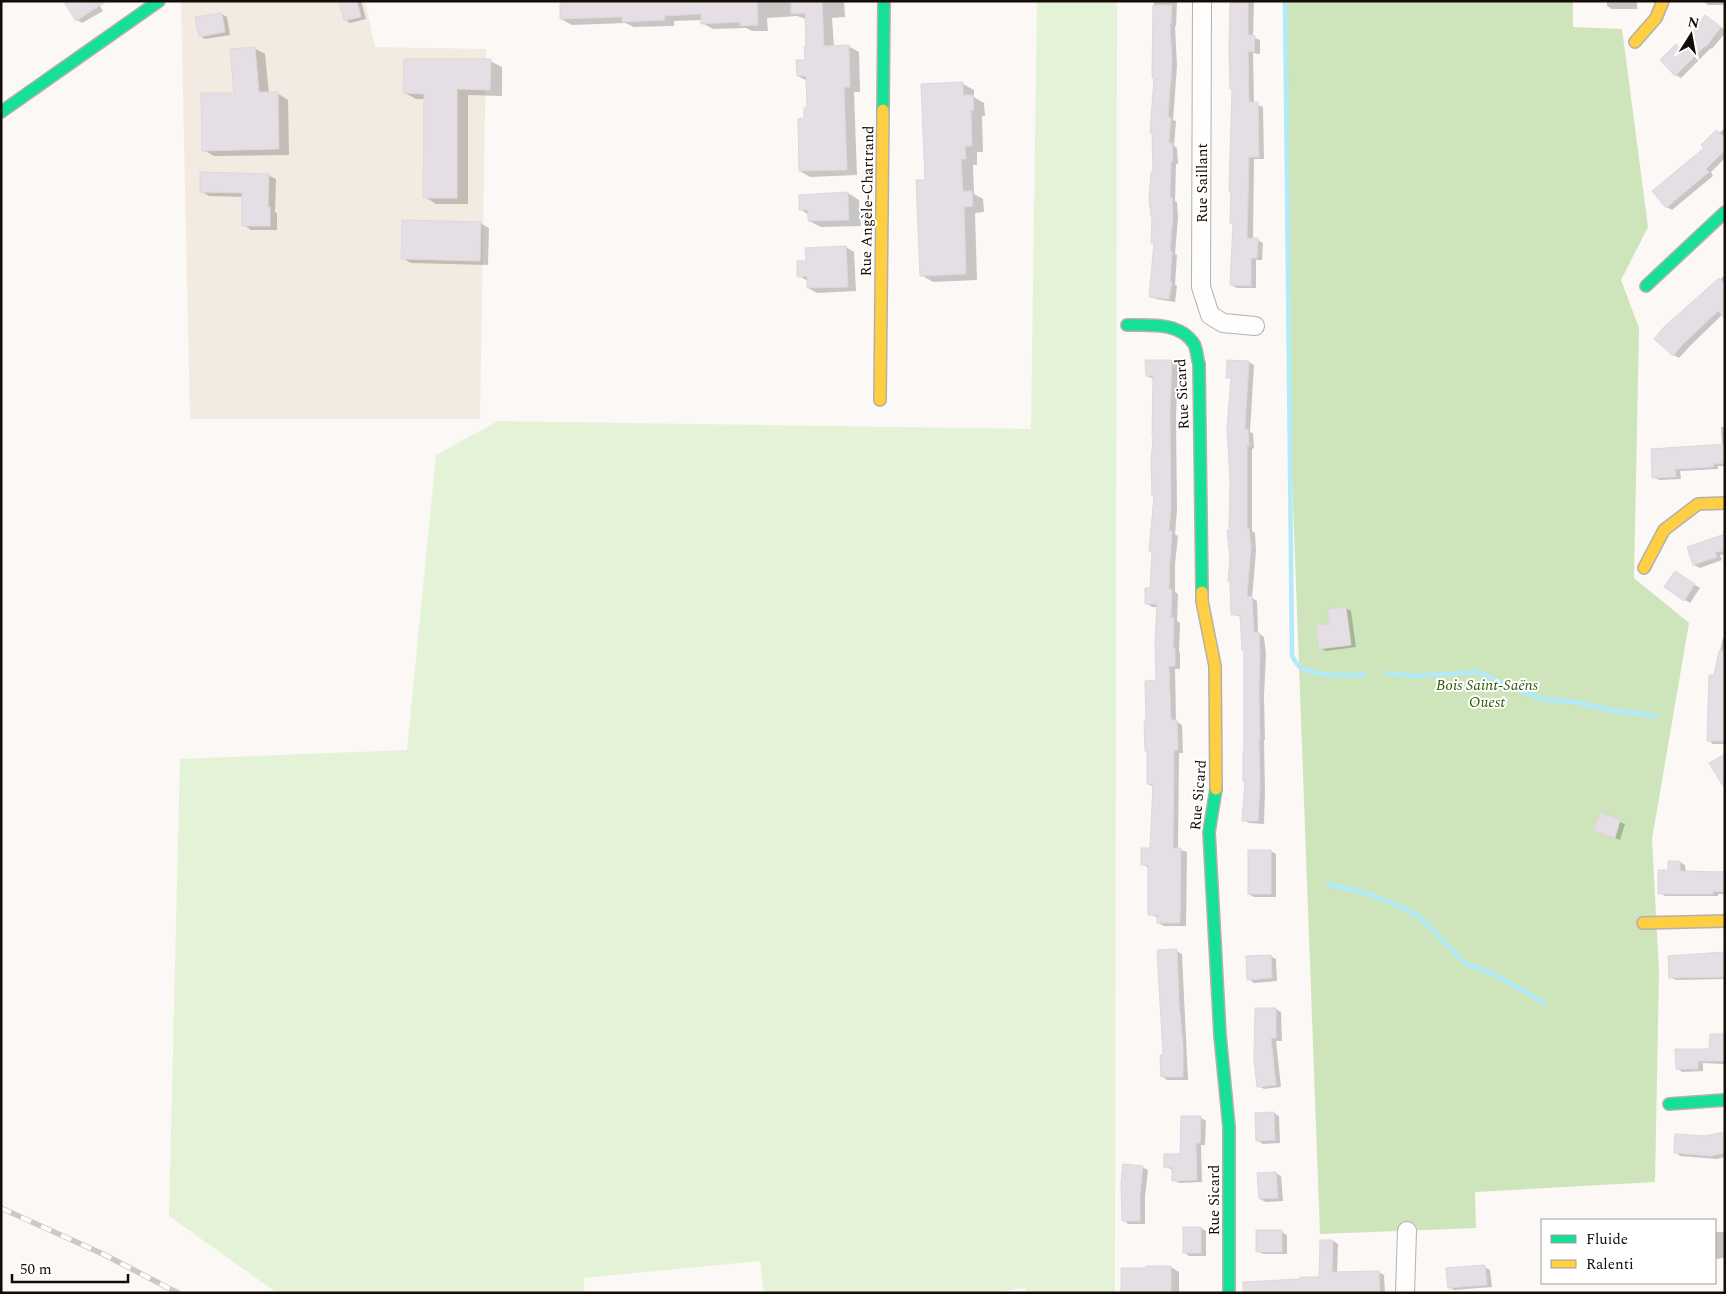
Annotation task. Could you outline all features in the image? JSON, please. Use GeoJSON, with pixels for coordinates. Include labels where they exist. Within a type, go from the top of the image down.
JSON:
{"type":"FeatureCollection","features":[{"type":"Feature","properties":{"kind":"street"},"geometry":{"type":"LineString","coordinates":[[1,112],[159,1]]}},
{"type":"Feature","properties":{"kind":"street","name":"Rue Angèle-Chartrand"},"geometry":{"type":"LineString","coordinates":[[880,400],[884,1]]}},
{"type":"Feature","properties":{"kind":"street","name":"Rue Saillant"},"geometry":{"type":"LineString","coordinates":[[1202,1],[1201,287],[1210,315],[1223,323],[1256,326]]}},
{"type":"Feature","properties":{"kind":"street"},"geometry":{"type":"LineString","coordinates":[[1635,42],[1652,23],[1663,1]]}},
{"type":"Feature","properties":{"kind":"street"},"geometry":{"type":"LineString","coordinates":[[1646,286],[1725,212]]}},
{"type":"Feature","properties":{"kind":"street","name":"Rue Sicard"},"geometry":{"type":"LineString","coordinates":[[1126,325],[1158,324],[1181,330],[1194,345],[1199,364],[1202,601],[1215,666],[1217,782],[1209,832],[1220,1035],[1228,1127],[1229,1293]]}},
{"type":"Feature","properties":{"kind":"street"},"geometry":{"type":"LineString","coordinates":[[1644,568],[1664,530],[1698,504],[1725,503]]}},
{"type":"Feature","properties":{"kind":"street"},"geometry":{"type":"LineString","coordinates":[[1643,923],[1725,921]]}},
{"type":"Feature","properties":{"kind":"street"},"geometry":{"type":"LineString","coordinates":[[1669,1104],[1725,1100]]}},
{"type":"Feature","properties":{"kind":"street"},"geometry":{"type":"LineString","coordinates":[[1405,1293],[1407,1230]]}},
{"type":"Feature","properties":{"kind":"shaded area"},"geometry":{"type":"Polygon","coordinates":[[[181,1],[365,1],[375,47],[486,49],[480,419],[190,419],[181,1]]]}},
{"type":"Feature","properties":{"kind":"green space"},"geometry":{"type":"Polygon","coordinates":[[[1037,1],[1117,1],[1115,1293],[1026,1293],[1026,1287],[996,1293],[764,1293],[760,1261],[583,1278],[585,1293],[277,1293],[169,1216],[180,759],[407,750],[436,455],[498,421],[1031,429],[1037,1]]]}},
{"type":"Feature","properties":{"kind":"green space","name":"Bois Saint-Saëns Ouest"},"geometry":{"type":"Polygon","coordinates":[[[1284,1],[1573,1],[1573,27],[1622,29],[1648,227],[1621,280],[1639,328],[1634,578],[1689,623],[1652,839],[1659,972],[1655,1182],[1475,1192],[1476,1228],[1320,1234],[1287,341],[1284,1]]]}},
{"type":"Feature","properties":{"kind":"building"},"geometry":{"type":"Polygon","coordinates":[[[63,1],[107,1],[76,21],[63,1]]]}},
{"type":"Feature","properties":{"kind":"building"},"geometry":{"type":"Polygon","coordinates":[[[339,1],[357,1],[361,17],[344,21],[339,1]]]}},
{"type":"Feature","properties":{"kind":"building"},"geometry":{"type":"Polygon","coordinates":[[[560,1],[757,1],[758,25],[740,26],[740,22],[701,24],[701,14],[664,16],[665,20],[622,22],[622,17],[560,19],[560,1]]]}},
{"type":"Feature","properties":{"kind":"building"},"geometry":{"type":"Polygon","coordinates":[[[791,1],[822,1],[824,46],[849,45],[850,87],[844,87],[847,170],[799,171],[798,119],[804,118],[804,108],[807,107],[806,76],[797,76],[796,60],[805,60],[805,13],[791,14],[791,1]]]}},
{"type":"Feature","properties":{"kind":"building"},"geometry":{"type":"Polygon","coordinates":[[[1230,3],[1248,3],[1248,35],[1255,36],[1254,52],[1248,51],[1249,102],[1258,102],[1259,157],[1249,157],[1247,238],[1258,238],[1257,258],[1251,258],[1251,286],[1230,285],[1233,223],[1230,223],[1231,191],[1229,191],[1232,89],[1230,89],[1229,50],[1230,3]]]}},
{"type":"Feature","properties":{"kind":"building"},"geometry":{"type":"Polygon","coordinates":[[[1153,5],[1172,5],[1170,24],[1172,63],[1168,117],[1171,117],[1169,143],[1172,143],[1173,161],[1171,161],[1170,198],[1172,197],[1173,215],[1170,251],[1172,251],[1170,282],[1172,282],[1169,299],[1149,297],[1154,243],[1151,243],[1152,216],[1149,200],[1151,172],[1153,172],[1152,133],[1150,133],[1154,78],[1152,78],[1153,5]]]}},
{"type":"Feature","properties":{"kind":"building"},"geometry":{"type":"Polygon","coordinates":[[[222,13],[225,32],[199,37],[195,17],[222,13]]]}},
{"type":"Feature","properties":{"kind":"building"},"geometry":{"type":"Polygon","coordinates":[[[1705,15],[1721,27],[1706,47],[1675,76],[1660,60],[1676,44],[1680,48],[1705,15]]]}},
{"type":"Feature","properties":{"kind":"building"},"geometry":{"type":"Polygon","coordinates":[[[255,47],[259,92],[278,92],[279,149],[202,151],[201,93],[234,93],[230,49],[255,47]]]}},
{"type":"Feature","properties":{"kind":"building"},"geometry":{"type":"Polygon","coordinates":[[[404,59],[491,59],[490,90],[457,89],[457,198],[423,198],[424,94],[403,93],[404,59]]]}},
{"type":"Feature","properties":{"kind":"building"},"geometry":{"type":"Polygon","coordinates":[[[963,82],[963,95],[973,95],[974,110],[971,110],[972,146],[965,146],[966,159],[961,159],[963,191],[972,191],[973,206],[964,207],[966,274],[920,276],[916,180],[925,180],[921,84],[963,82]]]}},
{"type":"Feature","properties":{"kind":"building"},"geometry":{"type":"Polygon","coordinates":[[[1716,130],[1725,138],[1725,150],[1706,169],[1709,172],[1666,208],[1652,191],[1704,148],[1701,145],[1716,130]]]}},
{"type":"Feature","properties":{"kind":"building"},"geometry":{"type":"Polygon","coordinates":[[[200,172],[269,174],[268,207],[270,207],[270,226],[242,226],[242,193],[200,192],[200,172]]]}},
{"type":"Feature","properties":{"kind":"building"},"geometry":{"type":"Polygon","coordinates":[[[848,192],[849,220],[808,221],[808,210],[799,210],[799,195],[848,192]]]}},
{"type":"Feature","properties":{"kind":"building"},"geometry":{"type":"Polygon","coordinates":[[[402,220],[481,222],[480,261],[401,259],[402,220]]]}},
{"type":"Feature","properties":{"kind":"building"},"geometry":{"type":"Polygon","coordinates":[[[846,246],[848,287],[807,288],[807,276],[797,277],[797,261],[806,261],[805,248],[846,246]]]}},
{"type":"Feature","properties":{"kind":"building"},"geometry":{"type":"Polygon","coordinates":[[[1719,278],[1725,284],[1725,319],[1718,311],[1673,356],[1654,339],[1664,327],[1719,278]]]}},
{"type":"Feature","properties":{"kind":"building"},"geometry":{"type":"Polygon","coordinates":[[[1145,360],[1172,360],[1170,414],[1171,506],[1169,531],[1172,531],[1169,589],[1172,589],[1171,618],[1174,618],[1173,648],[1175,648],[1175,666],[1169,666],[1171,720],[1177,720],[1178,750],[1174,750],[1173,848],[1181,848],[1180,923],[1157,923],[1157,915],[1148,915],[1148,865],[1141,865],[1141,848],[1150,848],[1153,784],[1147,784],[1147,751],[1145,751],[1144,721],[1146,721],[1145,681],[1156,680],[1155,641],[1157,604],[1145,604],[1145,588],[1150,588],[1152,552],[1149,551],[1154,496],[1152,496],[1151,460],[1153,376],[1146,376],[1145,360]]]}},
{"type":"Feature","properties":{"kind":"building"},"geometry":{"type":"Polygon","coordinates":[[[1227,360],[1249,361],[1245,429],[1248,429],[1249,446],[1247,446],[1247,528],[1249,528],[1251,547],[1247,597],[1252,596],[1254,633],[1259,632],[1260,650],[1260,788],[1258,821],[1242,821],[1245,782],[1243,782],[1244,650],[1242,650],[1240,615],[1231,615],[1230,581],[1228,581],[1230,558],[1227,530],[1229,530],[1230,480],[1227,428],[1231,378],[1226,378],[1227,360]]]}},
{"type":"Feature","properties":{"kind":"building"},"geometry":{"type":"Polygon","coordinates":[[[1725,444],[1725,463],[1713,464],[1713,467],[1675,469],[1676,477],[1652,478],[1651,449],[1725,444]]]}},
{"type":"Feature","properties":{"kind":"building"},"geometry":{"type":"Polygon","coordinates":[[[1725,534],[1725,551],[1715,552],[1717,557],[1693,565],[1687,547],[1725,534]]]}},
{"type":"Feature","properties":{"kind":"building"},"geometry":{"type":"Polygon","coordinates":[[[1675,571],[1695,584],[1684,601],[1664,587],[1675,571]]]}},
{"type":"Feature","properties":{"kind":"building"},"geometry":{"type":"Polygon","coordinates":[[[1346,607],[1351,645],[1319,649],[1316,625],[1330,624],[1328,609],[1346,607]]]}},
{"type":"Feature","properties":{"kind":"building"},"geometry":{"type":"Polygon","coordinates":[[[1719,651],[1725,651],[1725,741],[1707,741],[1709,675],[1714,675],[1719,651]]]}},
{"type":"Feature","properties":{"kind":"building"},"geometry":{"type":"Polygon","coordinates":[[[1725,754],[1725,789],[1709,763],[1725,754]]]}},
{"type":"Feature","properties":{"kind":"building"},"geometry":{"type":"Polygon","coordinates":[[[1600,813],[1620,820],[1615,838],[1594,831],[1600,813]]]}},
{"type":"Feature","properties":{"kind":"building"},"geometry":{"type":"Polygon","coordinates":[[[1248,850],[1271,850],[1271,894],[1248,894],[1248,850]]]}},
{"type":"Feature","properties":{"kind":"building"},"geometry":{"type":"Polygon","coordinates":[[[1668,861],[1680,861],[1680,871],[1725,872],[1725,892],[1713,891],[1713,894],[1658,894],[1658,870],[1668,870],[1668,861]]]}},
{"type":"Feature","properties":{"kind":"building"},"geometry":{"type":"Polygon","coordinates":[[[1177,949],[1183,1077],[1161,1077],[1160,1055],[1163,1055],[1157,950],[1177,949]]]}},
{"type":"Feature","properties":{"kind":"building"},"geometry":{"type":"Polygon","coordinates":[[[1725,952],[1725,977],[1669,978],[1668,956],[1725,952]]]}},
{"type":"Feature","properties":{"kind":"building"},"geometry":{"type":"Polygon","coordinates":[[[1271,955],[1272,978],[1247,980],[1246,956],[1271,955]]]}},
{"type":"Feature","properties":{"kind":"building"},"geometry":{"type":"Polygon","coordinates":[[[1255,1008],[1276,1008],[1276,1038],[1271,1038],[1276,1085],[1257,1087],[1254,1059],[1255,1008]]]}},
{"type":"Feature","properties":{"kind":"building"},"geometry":{"type":"Polygon","coordinates":[[[1710,1034],[1725,1034],[1725,1061],[1698,1061],[1698,1069],[1676,1069],[1675,1049],[1709,1049],[1710,1034]]]}},
{"type":"Feature","properties":{"kind":"building"},"geometry":{"type":"Polygon","coordinates":[[[1274,1112],[1275,1140],[1256,1141],[1255,1113],[1274,1112]]]}},
{"type":"Feature","properties":{"kind":"building"},"geometry":{"type":"Polygon","coordinates":[[[1181,1116],[1201,1116],[1200,1143],[1196,1143],[1197,1180],[1172,1181],[1172,1167],[1164,1168],[1164,1154],[1180,1154],[1181,1116]]]}},
{"type":"Feature","properties":{"kind":"building"},"geometry":{"type":"Polygon","coordinates":[[[1725,1132],[1725,1153],[1711,1156],[1674,1153],[1675,1134],[1705,1136],[1725,1132]]]}},
{"type":"Feature","properties":{"kind":"building"},"geometry":{"type":"Polygon","coordinates":[[[1123,1164],[1143,1166],[1140,1193],[1140,1221],[1122,1221],[1121,1183],[1123,1164]]]}},
{"type":"Feature","properties":{"kind":"building"},"geometry":{"type":"Polygon","coordinates":[[[1276,1172],[1278,1198],[1259,1199],[1257,1173],[1276,1172]]]}},
{"type":"Feature","properties":{"kind":"building"},"geometry":{"type":"Polygon","coordinates":[[[1183,1227],[1201,1227],[1201,1253],[1183,1253],[1183,1227]]]}},
{"type":"Feature","properties":{"kind":"building"},"geometry":{"type":"Polygon","coordinates":[[[1256,1230],[1282,1230],[1282,1252],[1256,1252],[1256,1230]]]}},
{"type":"Feature","properties":{"kind":"building"},"geometry":{"type":"Polygon","coordinates":[[[1320,1240],[1333,1240],[1332,1272],[1379,1271],[1380,1293],[1243,1293],[1243,1282],[1319,1277],[1320,1240]]]}},
{"type":"Feature","properties":{"kind":"building"},"geometry":{"type":"Polygon","coordinates":[[[1485,1265],[1487,1285],[1448,1288],[1446,1268],[1485,1265]]]}},
{"type":"Feature","properties":{"kind":"building"},"geometry":{"type":"Polygon","coordinates":[[[1146,1266],[1171,1266],[1171,1293],[1121,1293],[1121,1268],[1145,1268],[1146,1266]]]}},
{"type":"Feature","properties":{"kind":"waterway"},"geometry":{"type":"LineString","coordinates":[[1285,1],[1292,656],[1299,666],[1312,672],[1320,674],[1364,675]]}},
{"type":"Feature","properties":{"kind":"waterway"},"geometry":{"type":"LineString","coordinates":[[1387,673],[1415,676],[1478,672],[1540,699],[1575,702],[1611,710],[1656,716]]}},
{"type":"Feature","properties":{"kind":"waterway"},"geometry":{"type":"LineString","coordinates":[[1328,884],[1369,894],[1395,904],[1420,917],[1465,963],[1493,974],[1545,1003]]}},
{"type":"Feature","properties":{"kind":"railway"},"geometry":{"type":"LineString","coordinates":[[1,1208],[105,1255],[178,1293]]}},
{"type":"Feature","properties":{"kind":"traffic: fast"},"geometry":{"type":"LineString","coordinates":[[1,112],[159,1]]}},
{"type":"Feature","properties":{"kind":"traffic: fast"},"geometry":{"type":"LineString","coordinates":[[883,110],[884,1]]}},
{"type":"Feature","properties":{"kind":"traffic: fast"},"geometry":{"type":"LineString","coordinates":[[1646,286],[1725,212]]}},
{"type":"Feature","properties":{"kind":"traffic: fast"},"geometry":{"type":"LineString","coordinates":[[1127,325],[1155,325],[1173,328],[1188,337],[1196,349],[1199,364],[1202,592]]}},
{"type":"Feature","properties":{"kind":"traffic: fast"},"geometry":{"type":"LineString","coordinates":[[1216,789],[1209,832],[1220,1035],[1229,1127],[1229,1293]]}},
{"type":"Feature","properties":{"kind":"traffic: fast"},"geometry":{"type":"LineString","coordinates":[[1669,1104],[1725,1100]]}},
{"type":"Feature","properties":{"kind":"traffic: slow"},"geometry":{"type":"LineString","coordinates":[[1635,42],[1656,18],[1663,1]]}},
{"type":"Feature","properties":{"kind":"traffic: slow"},"geometry":{"type":"LineString","coordinates":[[880,400],[883,110]]}},
{"type":"Feature","properties":{"kind":"traffic: slow"},"geometry":{"type":"LineString","coordinates":[[1644,568],[1664,530],[1698,504],[1725,503]]}},
{"type":"Feature","properties":{"kind":"traffic: slow"},"geometry":{"type":"LineString","coordinates":[[1202,592],[1202,601],[1215,666],[1216,789]]}},
{"type":"Feature","properties":{"kind":"traffic: slow"},"geometry":{"type":"LineString","coordinates":[[1643,923],[1725,921]]}}]}
